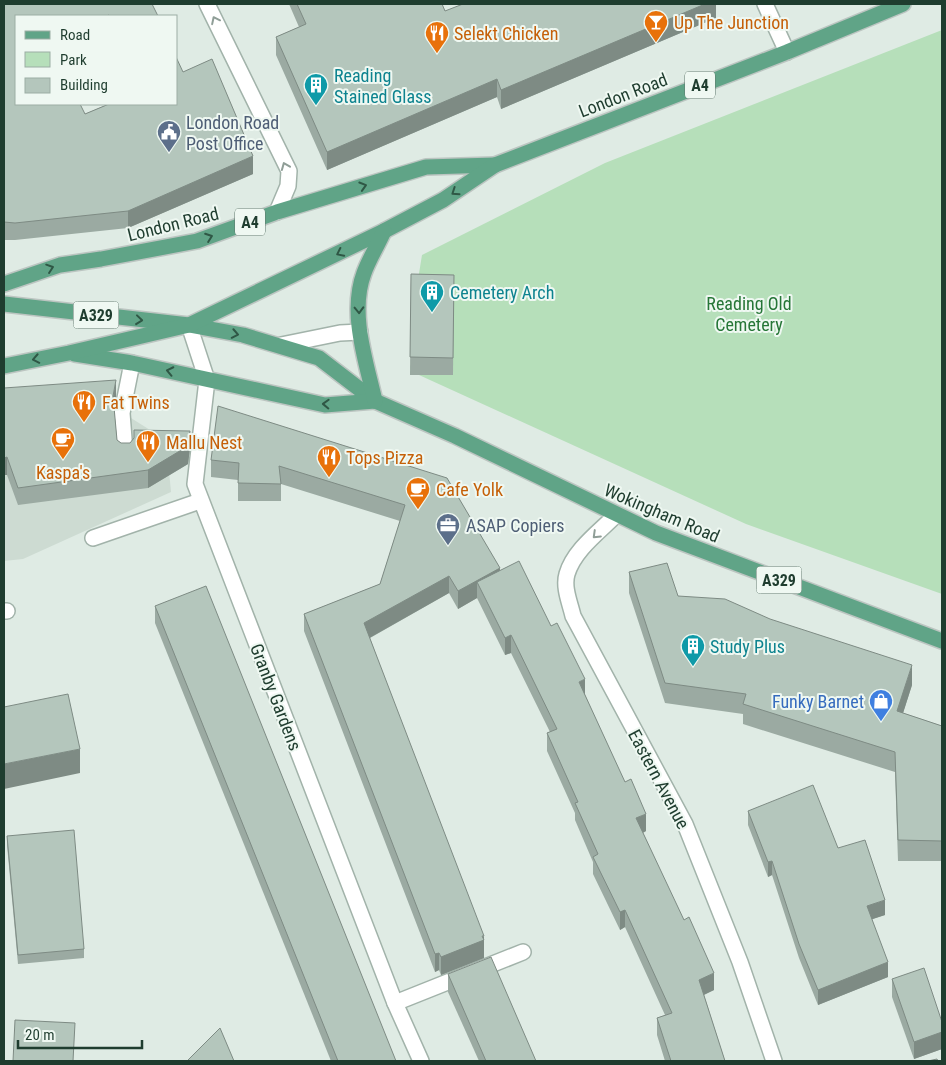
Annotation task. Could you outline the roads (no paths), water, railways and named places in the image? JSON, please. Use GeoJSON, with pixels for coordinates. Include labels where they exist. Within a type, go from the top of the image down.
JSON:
{"type":"FeatureCollection","features":[{"type":"Feature","properties":{"kind":"main road","name":"London Road"},"geometry":{"type":"LineString","coordinates":[[4,366],[189,325],[384,232],[443,200],[496,165],[787,52],[904,4]]}},
{"type":"Feature","properties":{"kind":"main road","name":"London Road"},"geometry":{"type":"LineString","coordinates":[[4,284],[60,265],[110,258],[197,241],[276,212],[426,167],[496,165]]}},
{"type":"Feature","properties":{"kind":"main road"},"geometry":{"type":"LineString","coordinates":[[375,401],[360,332],[358,304],[363,273],[384,232]]}},
{"type":"Feature","properties":{"kind":"main road","name":"A329"},"geometry":{"type":"LineString","coordinates":[[4,304],[189,325]]}},
{"type":"Feature","properties":{"kind":"main road","name":"Wokingham Road"},"geometry":{"type":"LineString","coordinates":[[189,325],[243,335],[319,358],[375,401],[454,436],[656,534],[942,641]]}},
{"type":"Feature","properties":{"kind":"main road","name":"London Road"},"geometry":{"type":"LineString","coordinates":[[69,353],[132,363],[207,380]]}},
{"type":"Feature","properties":{"kind":"main road","name":"Wokingham Road"},"geometry":{"type":"LineString","coordinates":[[207,380],[325,405],[375,401]]}},
{"type":"Feature","properties":{"kind":"street"},"geometry":{"type":"LineString","coordinates":[[207,4],[289,171],[288,186],[276,212]]}},
{"type":"Feature","properties":{"kind":"street"},"geometry":{"type":"LineString","coordinates":[[765,4],[787,52]]}},
{"type":"Feature","properties":{"kind":"street","name":"Granby Gardens"},"geometry":{"type":"LineString","coordinates":[[189,325],[207,380],[194,484],[395,1003],[421,1061]]}},
{"type":"Feature","properties":{"kind":"street"},"geometry":{"type":"LineString","coordinates":[[281,346],[340,333],[360,332]]}},
{"type":"Feature","properties":{"kind":"street"},"geometry":{"type":"LineString","coordinates":[[125,452],[122,413],[132,363]]}},
{"type":"Feature","properties":{"kind":"street"},"geometry":{"type":"LineString","coordinates":[[93,538],[200,501]]}},
{"type":"Feature","properties":{"kind":"street","name":"Eastern Avenue"},"geometry":{"type":"LineString","coordinates":[[616,515],[576,554],[566,575],[566,591],[573,616],[685,824],[740,962],[774,1061]]}},
{"type":"Feature","properties":{"kind":"street"},"geometry":{"type":"LineString","coordinates":[[395,1003],[523,952]]}},
{"type":"Feature","properties":{"kind":"place","name":"Up The Junction"},"geometry":{"type":"Point","coordinates":[656,43]}},
{"type":"Feature","properties":{"kind":"place","name":"Selekt Chicken"},"geometry":{"type":"Point","coordinates":[437,54]}},
{"type":"Feature","properties":{"kind":"place","name":"Reading Stained Glass"},"geometry":{"type":"Point","coordinates":[316,106]}},
{"type":"Feature","properties":{"kind":"place","name":"London Road Post Office"},"geometry":{"type":"Point","coordinates":[169,153]}},
{"type":"Feature","properties":{"kind":"place","name":"Cemetery Arch"},"geometry":{"type":"Point","coordinates":[432,313]}},
{"type":"Feature","properties":{"kind":"place","name":"Fat Twins"},"geometry":{"type":"Point","coordinates":[84,423]}},
{"type":"Feature","properties":{"kind":"place","name":"Kaspa's"},"geometry":{"type":"Point","coordinates":[63,460]}},
{"type":"Feature","properties":{"kind":"place","name":"Mallu Nest"},"geometry":{"type":"Point","coordinates":[148,463]}},
{"type":"Feature","properties":{"kind":"place","name":"Tops Pizza"},"geometry":{"type":"Point","coordinates":[329,478]}},
{"type":"Feature","properties":{"kind":"place","name":"Cafe Yolk"},"geometry":{"type":"Point","coordinates":[418,510]}},
{"type":"Feature","properties":{"kind":"place","name":"ASAP Copiers"},"geometry":{"type":"Point","coordinates":[448,546]}},
{"type":"Feature","properties":{"kind":"place","name":"Study Plus"},"geometry":{"type":"Point","coordinates":[693,667]}},
{"type":"Feature","properties":{"kind":"place","name":"Funky Barnet"},"geometry":{"type":"Point","coordinates":[881,722]}},
{"type":"Feature","properties":{"kind":"park label","name":"Reading Old Cemetery"},"geometry":{"type":"Point","coordinates":[749,313]}}]}
